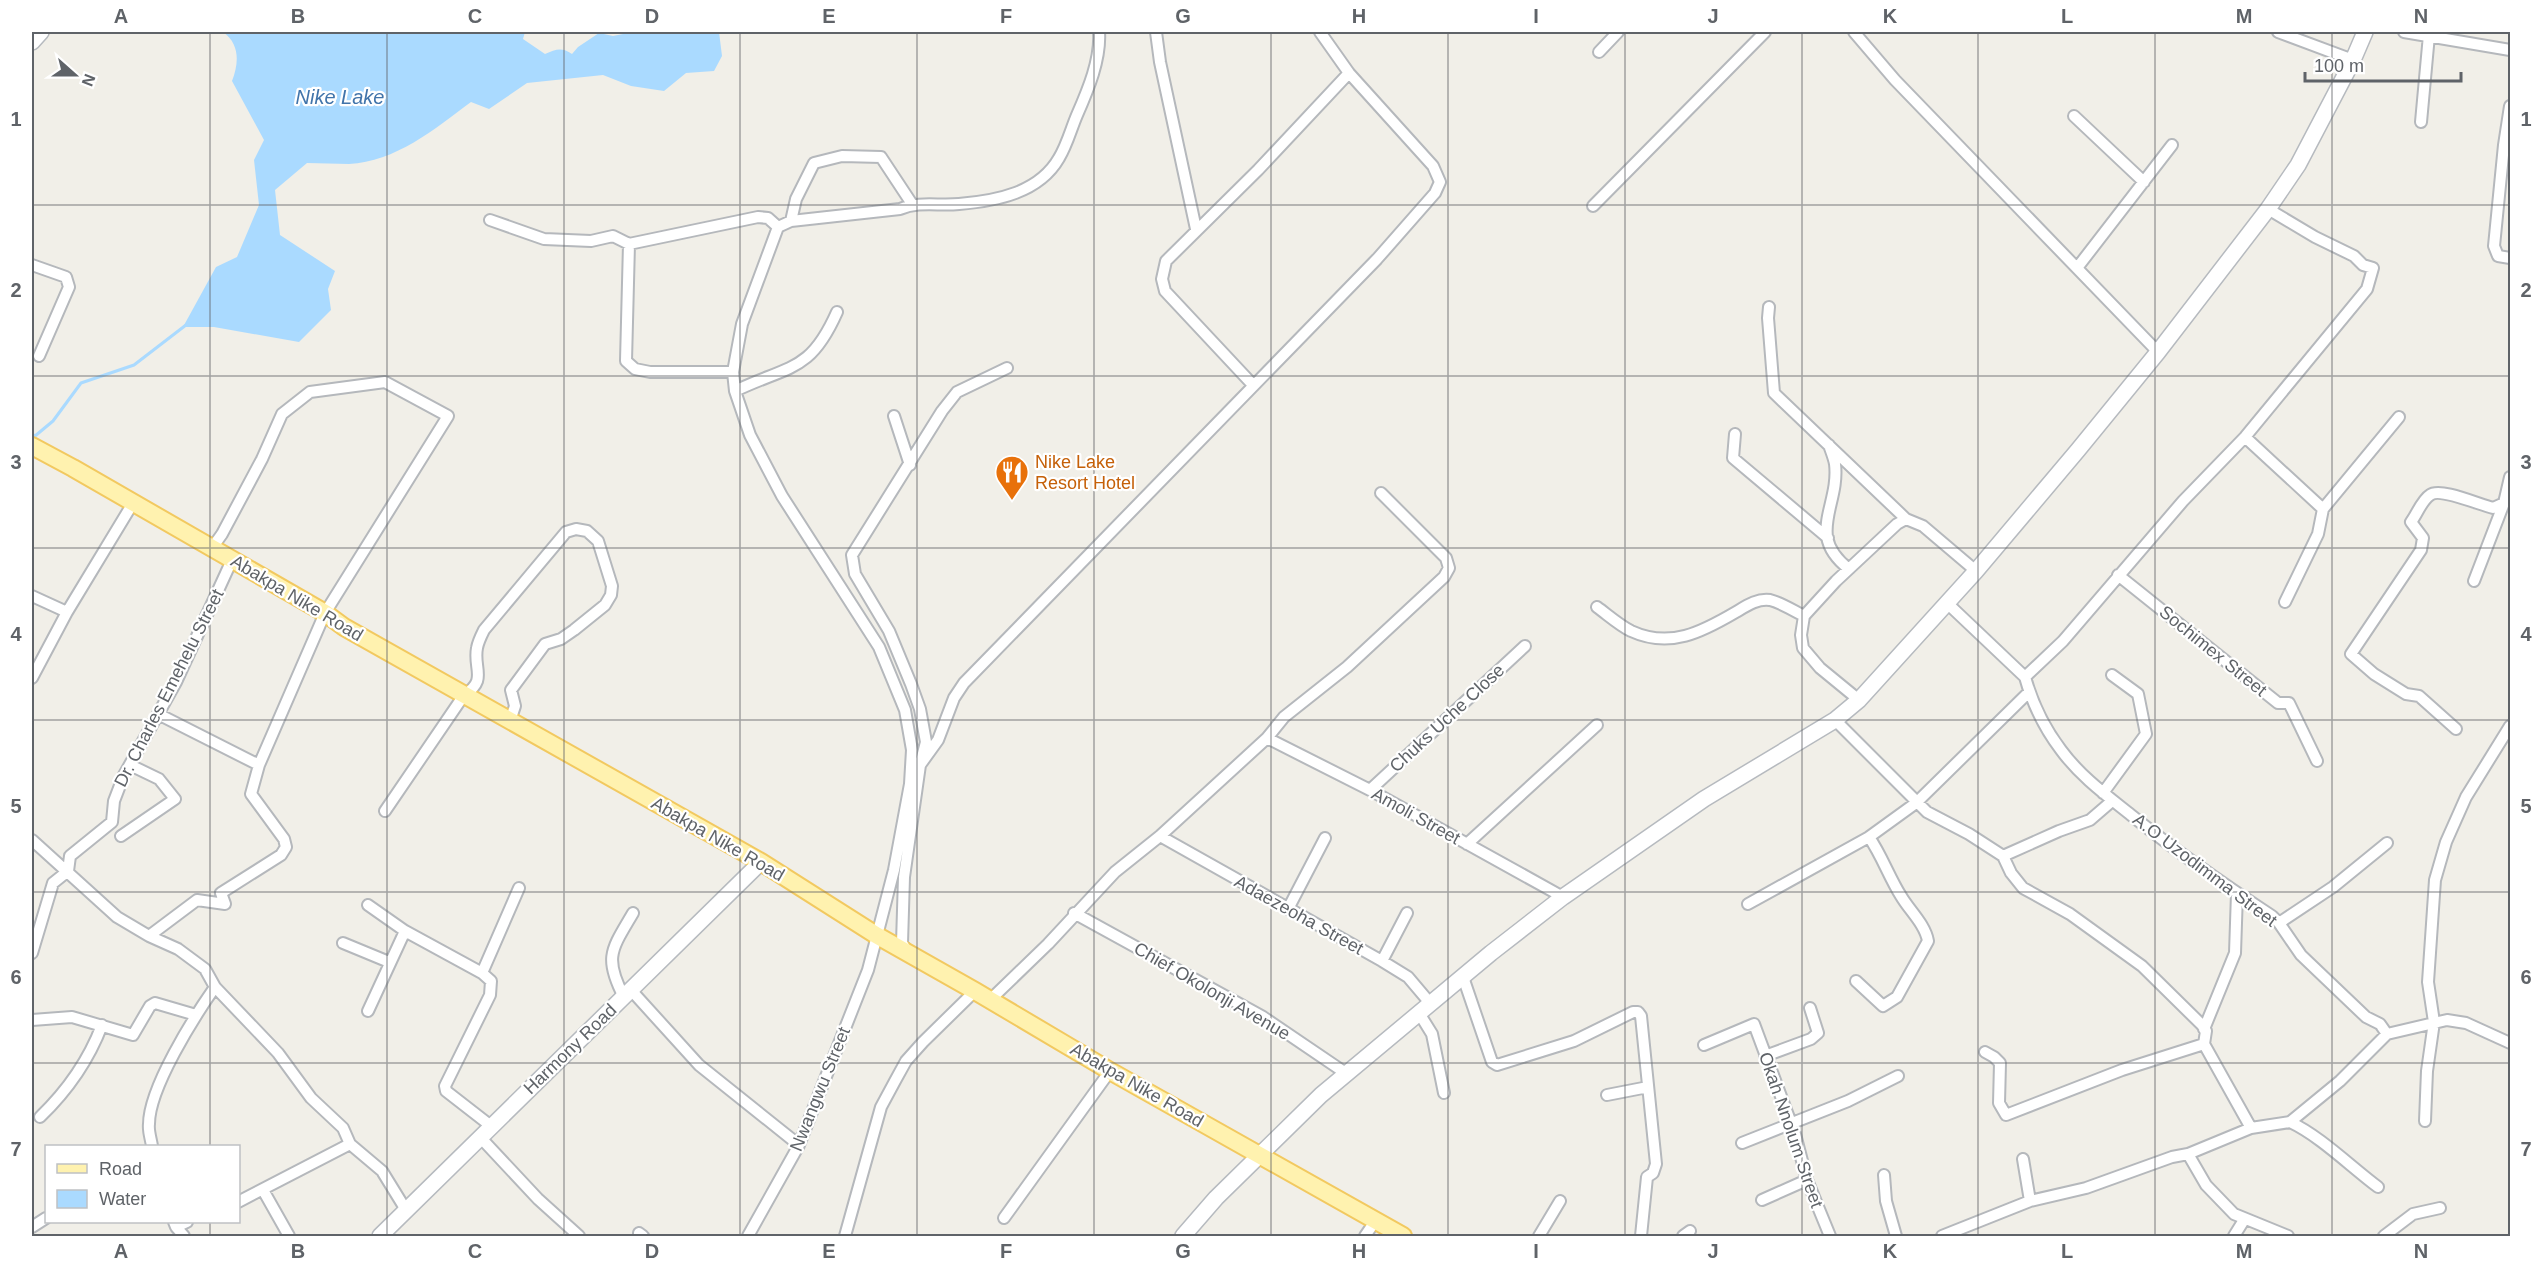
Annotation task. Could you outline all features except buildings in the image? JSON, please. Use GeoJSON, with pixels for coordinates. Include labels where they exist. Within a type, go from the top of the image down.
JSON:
{"type":"FeatureCollection","features":[{"type":"Feature","properties":{"kind":"main road"},"geometry":{"type":"LineString","coordinates":[[32,42],[41,32]]}},
{"type":"Feature","properties":{"kind":"main road"},"geometry":{"type":"LineString","coordinates":[[1183,1236],[1216,1198],[1321,1095],[1563,897],[1704,799],[1835,720],[1859,700],[1976,571],[2158,352],[2268,208],[2298,165],[2353,60],[2365,32]]}},
{"type":"Feature","properties":{"kind":"main road","name":"Abakpa Nike Road"},"geometry":{"type":"LineString","coordinates":[[32,446],[325,613],[344,627],[761,862],[876,934],[1110,1071],[1403,1236]]}},
{"type":"Feature","properties":{"kind":"main road","name":"Harmony Road"},"geometry":{"type":"LineString","coordinates":[[380,1236],[761,862]]}},
{"type":"Feature","properties":{"kind":"street"},"geometry":{"type":"LineString","coordinates":[[490,220],[544,239],[591,240],[614,236],[629,244],[758,218],[768,218],[778,227],[791,221],[900,209],[912,204],[959,204],[1019,193],[1043,179],[1059,158],[1081,107],[1100,47],[1099,32]]}},
{"type":"Feature","properties":{"kind":"street"},"geometry":{"type":"LineString","coordinates":[[1156,32],[1160,62],[1196,229]]}},
{"type":"Feature","properties":{"kind":"street"},"geometry":{"type":"LineString","coordinates":[[920,765],[938,740],[954,698],[963,683],[1377,259],[1435,193],[1440,182],[1433,166],[1349,73],[1320,32]]}},
{"type":"Feature","properties":{"kind":"street"},"geometry":{"type":"LineString","coordinates":[[1599,52],[1618,32]]}},
{"type":"Feature","properties":{"kind":"street"},"geometry":{"type":"LineString","coordinates":[[1593,206],[1765,32]]}},
{"type":"Feature","properties":{"kind":"street"},"geometry":{"type":"LineString","coordinates":[[1854,32],[1895,80],[2158,352]]}},
{"type":"Feature","properties":{"kind":"street"},"geometry":{"type":"LineString","coordinates":[[2278,32],[2353,60]]}},
{"type":"Feature","properties":{"kind":"street"},"geometry":{"type":"LineString","coordinates":[[2404,32],[2429,34],[2511,50]]}},
{"type":"Feature","properties":{"kind":"street"},"geometry":{"type":"LineString","coordinates":[[2421,122],[2429,34]]}},
{"type":"Feature","properties":{"kind":"street"},"geometry":{"type":"LineString","coordinates":[[1253,385],[1165,291],[1162,279],[1166,261],[1258,170],[1349,73]]}},
{"type":"Feature","properties":{"kind":"street"},"geometry":{"type":"LineString","coordinates":[[2511,106],[2504,145],[2494,246],[2498,256],[2511,258]]}},
{"type":"Feature","properties":{"kind":"street"},"geometry":{"type":"LineString","coordinates":[[2074,116],[2144,182]]}},
{"type":"Feature","properties":{"kind":"street"},"geometry":{"type":"LineString","coordinates":[[2078,268],[2172,145]]}},
{"type":"Feature","properties":{"kind":"street"},"geometry":{"type":"LineString","coordinates":[[791,221],[796,199],[814,163],[842,156],[880,157],[912,204]]}},
{"type":"Feature","properties":{"kind":"street"},"geometry":{"type":"LineString","coordinates":[[1947,603],[2025,677],[2063,641],[2196,487],[2245,437],[2359,299],[2367,289],[2373,268],[2363,265],[2354,256],[2315,237],[2268,208]]}},
{"type":"Feature","properties":{"kind":"street","name":"Nwangwu Street"},"geometry":{"type":"LineString","coordinates":[[748,1236],[799,1145],[868,970],[894,870],[910,784],[912,750],[905,710],[879,647],[782,496],[750,435],[735,391],[733,372],[742,324],[778,227]]}},
{"type":"Feature","properties":{"kind":"street"},"geometry":{"type":"LineString","coordinates":[[629,244],[626,361],[634,369],[650,372],[733,372]]}},
{"type":"Feature","properties":{"kind":"street"},"geometry":{"type":"LineString","coordinates":[[32,265],[66,277],[69,286],[39,356]]}},
{"type":"Feature","properties":{"kind":"street"},"geometry":{"type":"LineString","coordinates":[[1769,307],[1774,393],[1906,519],[1923,526],[1976,571]]}},
{"type":"Feature","properties":{"kind":"street"},"geometry":{"type":"LineString","coordinates":[[735,391],[783,372],[810,357],[820,346],[837,312]]}},
{"type":"Feature","properties":{"kind":"street"},"geometry":{"type":"LineString","coordinates":[[985,996],[904,949],[903,946],[904,877],[920,765],[926,741],[920,709],[911,684],[888,632],[855,574],[852,560],[854,550],[910,465],[942,411],[957,392],[1007,368]]}},
{"type":"Feature","properties":{"kind":"street"},"geometry":{"type":"LineString","coordinates":[[148,936],[196,900],[225,904],[221,893],[281,855],[286,846],[284,839],[251,794],[259,765],[325,613],[448,416],[385,382],[310,392],[282,414],[262,459],[222,534],[212,548]]}},
{"type":"Feature","properties":{"kind":"street"},"geometry":{"type":"LineString","coordinates":[[894,416],[910,465]]}},
{"type":"Feature","properties":{"kind":"street"},"geometry":{"type":"LineString","coordinates":[[2285,602],[2318,534],[2323,509],[2399,417]]}},
{"type":"Feature","properties":{"kind":"street"},"geometry":{"type":"LineString","coordinates":[[1735,434],[1733,458],[1828,538]]}},
{"type":"Feature","properties":{"kind":"street"},"geometry":{"type":"LineString","coordinates":[[2245,437],[2323,509]]}},
{"type":"Feature","properties":{"kind":"street"},"geometry":{"type":"LineString","coordinates":[[1829,445],[1835,464],[1828,538],[1833,555],[1850,569]]}},
{"type":"Feature","properties":{"kind":"street"},"geometry":{"type":"LineString","coordinates":[[2474,581],[2511,477]]}},
{"type":"Feature","properties":{"kind":"street"},"geometry":{"type":"LineString","coordinates":[[2456,729],[2419,696],[2406,694],[2374,674],[2351,654],[2421,550],[2424,538],[2412,522],[2428,496],[2442,492],[2493,508],[2504,502]]}},
{"type":"Feature","properties":{"kind":"street"},"geometry":{"type":"LineString","coordinates":[[844,1236],[881,1107],[906,1061],[923,1042],[985,996],[1048,944],[1074,913],[1115,872],[1160,836],[1267,738],[1284,717],[1347,667],[1444,577],[1449,568],[1446,558],[1381,493]]}},
{"type":"Feature","properties":{"kind":"street"},"geometry":{"type":"LineString","coordinates":[[32,678],[67,612],[133,502]]}},
{"type":"Feature","properties":{"kind":"street"},"geometry":{"type":"LineString","coordinates":[[1859,700],[1820,668],[1803,648],[1801,635],[1804,616],[1897,524],[1906,519]]}},
{"type":"Feature","properties":{"kind":"street"},"geometry":{"type":"LineString","coordinates":[[385,811],[464,695],[477,685],[479,677],[477,649],[490,621],[566,532],[576,529],[587,531],[598,541],[612,586],[611,595],[605,605],[574,630],[545,644],[511,690],[516,706],[510,721]]}},
{"type":"Feature","properties":{"kind":"street","name":"Dr. Charles Emehelu Street"},"geometry":{"type":"LineString","coordinates":[[32,953],[53,883],[68,871],[70,856],[112,822],[117,791],[176,682],[232,560]]}},
{"type":"Feature","properties":{"kind":"street","name":"Sochimex Street"},"geometry":{"type":"LineString","coordinates":[[2118,575],[2278,703],[2289,703],[2317,761]]}},
{"type":"Feature","properties":{"kind":"street"},"geometry":{"type":"LineString","coordinates":[[32,596],[67,612]]}},
{"type":"Feature","properties":{"kind":"street"},"geometry":{"type":"LineString","coordinates":[[1597,607],[1629,630],[1667,640],[1714,625],[1748,604],[1760,601],[1769,600],[1804,616]]}},
{"type":"Feature","properties":{"kind":"street","name":"Chuks Uche Close"},"geometry":{"type":"LineString","coordinates":[[1370,790],[1525,646]]}},
{"type":"Feature","properties":{"kind":"street"},"geometry":{"type":"LineString","coordinates":[[2003,856],[2090,820],[2108,797],[2146,734],[2138,694],[2112,675]]}},
{"type":"Feature","properties":{"kind":"street","name":"A.O Uzodimma Street"},"geometry":{"type":"LineString","coordinates":[[2025,677],[2029,692],[2061,750],[2081,774],[2175,850],[2279,922],[2301,955],[2366,1017],[2380,1024],[2387,1034]]}},
{"type":"Feature","properties":{"kind":"street"},"geometry":{"type":"LineString","coordinates":[[1748,904],[1869,837],[1916,803],[2029,692]]}},
{"type":"Feature","properties":{"kind":"street"},"geometry":{"type":"LineString","coordinates":[[158,714],[259,765]]}},
{"type":"Feature","properties":{"kind":"street"},"geometry":{"type":"LineString","coordinates":[[1835,720],[1916,803],[1927,812],[1970,834],[2003,856],[2010,873],[2024,888],[2070,914],[2142,966],[2204,1029]]}},
{"type":"Feature","properties":{"kind":"street"},"geometry":{"type":"LineString","coordinates":[[1467,844],[1597,725]]}},
{"type":"Feature","properties":{"kind":"street"},"geometry":{"type":"LineString","coordinates":[[2425,1121],[2427,1071],[2434,1022],[2428,982],[2435,880],[2446,842],[2466,797],[2511,726]]}},
{"type":"Feature","properties":{"kind":"street","name":"Amoli Street"},"geometry":{"type":"LineString","coordinates":[[1267,738],[1370,790],[1563,897]]}},
{"type":"Feature","properties":{"kind":"street"},"geometry":{"type":"LineString","coordinates":[[121,836],[175,799],[159,779],[130,765]]}},
{"type":"Feature","properties":{"kind":"street","name":"Adaezeoha Street"},"geometry":{"type":"LineString","coordinates":[[1160,836],[1407,977],[1425,1008],[1444,1093]]}},
{"type":"Feature","properties":{"kind":"street"},"geometry":{"type":"LineString","coordinates":[[1856,981],[1883,1006],[1890,1003],[1897,997],[1928,941],[1922,927],[1889,876],[1881,853],[1869,837]]}},
{"type":"Feature","properties":{"kind":"street"},"geometry":{"type":"LineString","coordinates":[[1288,909],[1325,838]]}},
{"type":"Feature","properties":{"kind":"street"},"geometry":{"type":"LineString","coordinates":[[32,840],[117,917],[148,936],[178,949],[205,969],[215,987],[278,1053],[312,1098],[343,1128],[350,1144],[382,1171],[406,1210]]}},
{"type":"Feature","properties":{"kind":"street"},"geometry":{"type":"LineString","coordinates":[[2279,922],[2333,887],[2387,843]]}},
{"type":"Feature","properties":{"kind":"street"},"geometry":{"type":"LineString","coordinates":[[482,973],[519,888]]}},
{"type":"Feature","properties":{"kind":"street"},"geometry":{"type":"LineString","coordinates":[[2237,893],[2235,953],[2204,1029],[2204,1044],[2251,1128]]}},
{"type":"Feature","properties":{"kind":"street"},"geometry":{"type":"LineString","coordinates":[[368,904],[405,931],[482,973],[490,981],[490,995],[445,1086],[446,1091],[485,1132],[538,1199],[579,1236]]}},
{"type":"Feature","properties":{"kind":"street"},"geometry":{"type":"LineString","coordinates":[[633,913],[612,952],[612,970],[627,993],[699,1065],[799,1145]]}},
{"type":"Feature","properties":{"kind":"street","name":"Chief Okolonji Avenue"},"geometry":{"type":"LineString","coordinates":[[1074,913],[1263,1017],[1347,1074]]}},
{"type":"Feature","properties":{"kind":"street"},"geometry":{"type":"LineString","coordinates":[[1382,961],[1407,913]]}},
{"type":"Feature","properties":{"kind":"street"},"geometry":{"type":"LineString","coordinates":[[368,1011],[405,931]]}},
{"type":"Feature","properties":{"kind":"street"},"geometry":{"type":"LineString","coordinates":[[343,943],[389,962]]}},
{"type":"Feature","properties":{"kind":"street"},"geometry":{"type":"LineString","coordinates":[[1463,977],[1492,1062],[1497,1065],[1574,1041],[1633,1012],[1638,1012],[1641,1016],[1656,1164],[1653,1173],[1647,1177],[1641,1236]]}},
{"type":"Feature","properties":{"kind":"street"},"geometry":{"type":"LineString","coordinates":[[152,1145],[148,1123],[159,1086],[196,1015],[215,987]]}},
{"type":"Feature","properties":{"kind":"street"},"geometry":{"type":"LineString","coordinates":[[32,1020],[72,1017],[133,1035],[150,1006],[155,1003],[196,1015]]}},
{"type":"Feature","properties":{"kind":"street"},"geometry":{"type":"LineString","coordinates":[[1765,1056],[1811,1039],[1818,1033],[1810,1008]]}},
{"type":"Feature","properties":{"kind":"street"},"geometry":{"type":"LineString","coordinates":[[1942,1236],[2030,1201],[2086,1188],[2172,1157],[2188,1155],[2251,1128],[2290,1122],[2340,1081],[2387,1034],[2446,1020],[2466,1023],[2511,1043]]}},
{"type":"Feature","properties":{"kind":"street","name":"Okah Nnolum Street"},"geometry":{"type":"LineString","coordinates":[[1704,1045],[1754,1024],[1791,1122],[1807,1180],[1830,1236]]}},
{"type":"Feature","properties":{"kind":"street"},"geometry":{"type":"LineString","coordinates":[[40,1117],[62,1096],[77,1076],[102,1025]]}},
{"type":"Feature","properties":{"kind":"street"},"geometry":{"type":"LineString","coordinates":[[1985,1052],[2000,1063],[1999,1103],[2006,1115],[2122,1070],[2204,1044]]}},
{"type":"Feature","properties":{"kind":"street"},"geometry":{"type":"LineString","coordinates":[[1004,1218],[1110,1071]]}},
{"type":"Feature","properties":{"kind":"street"},"geometry":{"type":"LineString","coordinates":[[1742,1143],[1848,1101],[1898,1076]]}},
{"type":"Feature","properties":{"kind":"street"},"geometry":{"type":"LineString","coordinates":[[1607,1095],[1648,1087]]}},
{"type":"Feature","properties":{"kind":"street"},"geometry":{"type":"LineString","coordinates":[[2290,1122],[2308,1131],[2378,1187]]}},
{"type":"Feature","properties":{"kind":"street"},"geometry":{"type":"LineString","coordinates":[[240,1201],[350,1144]]}},
{"type":"Feature","properties":{"kind":"street"},"geometry":{"type":"LineString","coordinates":[[2188,1155],[2206,1185],[2222,1203],[2244,1220],[2288,1236]]}},
{"type":"Feature","properties":{"kind":"street"},"geometry":{"type":"LineString","coordinates":[[2023,1159],[2030,1201]]}},
{"type":"Feature","properties":{"kind":"street"},"geometry":{"type":"LineString","coordinates":[[1884,1175],[1886,1201],[1896,1236]]}},
{"type":"Feature","properties":{"kind":"street"},"geometry":{"type":"LineString","coordinates":[[1762,1200],[1807,1180]]}},
{"type":"Feature","properties":{"kind":"street"},"geometry":{"type":"LineString","coordinates":[[263,1190],[289,1236]]}},
{"type":"Feature","properties":{"kind":"street"},"geometry":{"type":"LineString","coordinates":[[1539,1236],[1560,1201]]}},
{"type":"Feature","properties":{"kind":"street"},"geometry":{"type":"LineString","coordinates":[[2384,1236],[2413,1214],[2440,1208]]}},
{"type":"Feature","properties":{"kind":"street"},"geometry":{"type":"LineString","coordinates":[[32,1227],[45,1219]]}},
{"type":"Feature","properties":{"kind":"street"},"geometry":{"type":"LineString","coordinates":[[1365,1236],[1376,1220]]}},
{"type":"Feature","properties":{"kind":"street"},"geometry":{"type":"LineString","coordinates":[[2234,1236],[2244,1220]]}},
{"type":"Feature","properties":{"kind":"street"},"geometry":{"type":"LineString","coordinates":[[175,1224],[184,1236]]}},
{"type":"Feature","properties":{"kind":"water","name":"Nike Lake"},"geometry":{"type":"Polygon","coordinates":[[[223,32],[525,32],[523,39],[545,54],[565,50],[572,54],[578,47],[599,33],[613,36],[633,32],[719,32],[722,56],[714,71],[686,73],[664,91],[631,86],[603,75],[527,83],[489,109],[471,102],[414,142],[382,157],[349,164],[307,163],[275,190],[280,235],[335,271],[328,289],[331,310],[299,342],[214,327],[183,327],[216,267],[237,257],[259,205],[254,160],[264,140],[232,81],[237,61],[235,48],[233,42],[223,32]]]}},
{"type":"Feature","properties":{"kind":"waterway"},"geometry":{"type":"LineString","coordinates":[[32,434],[35,436],[53,421],[81,383],[134,365],[186,325]]}},
{"type":"Feature","properties":{"kind":"place","name":"Nike Lake Resort Hotel"},"geometry":{"type":"Point","coordinates":[1012,501]}}]}
